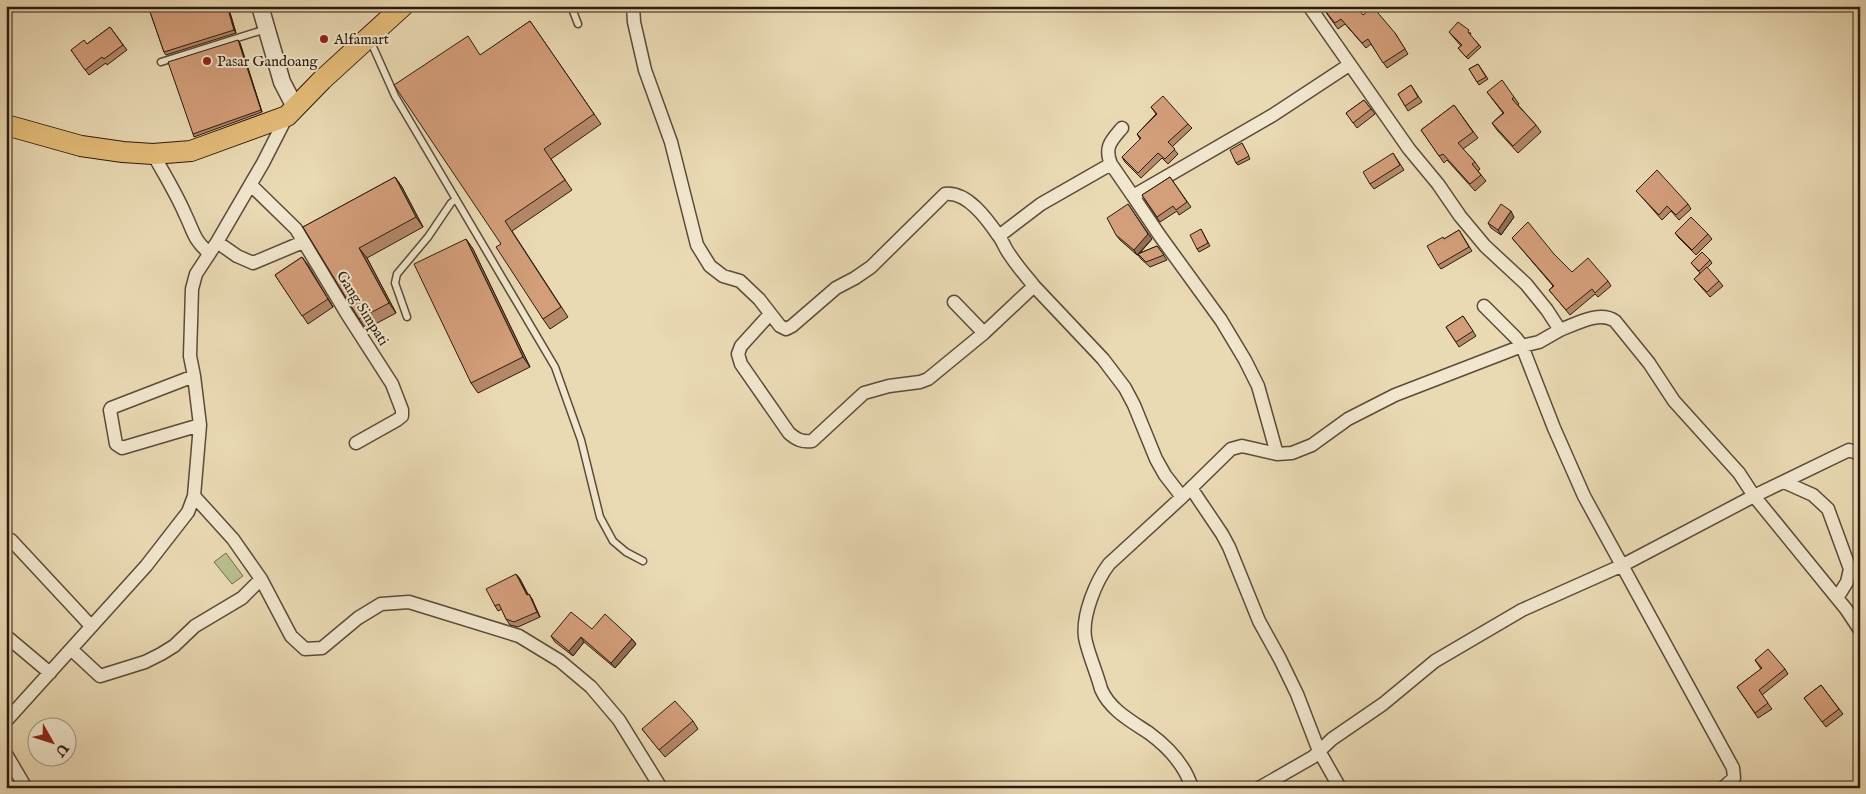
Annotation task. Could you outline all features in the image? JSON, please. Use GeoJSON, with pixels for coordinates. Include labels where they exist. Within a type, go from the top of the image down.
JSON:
{"type":"FeatureCollection","features":[{"type":"Feature","properties":{"kind":"main road"},"geometry":{"type":"LineString","coordinates":[[6,125],[80,146],[123,152],[153,154],[191,150],[261,126],[291,111],[403,6]]}},
{"type":"Feature","properties":{"kind":"street"},"geometry":{"type":"LineString","coordinates":[[6,721],[11,710],[72,650],[91,626],[146,566],[188,512],[194,496],[200,425],[190,356],[192,289],[196,274],[251,184],[291,111],[260,6]]}},
{"type":"Feature","properties":{"kind":"street"},"geometry":{"type":"LineString","coordinates":[[633,6],[634,22],[646,70],[671,142],[698,245],[710,266],[723,276],[740,281],[759,299],[783,328],[786,329],[792,326],[836,288],[855,278],[871,266],[945,194],[954,195],[968,201],[978,210],[1034,286],[1103,359],[1125,388],[1165,475],[1186,492],[1222,534],[1259,621],[1297,694],[1319,751],[1340,788]]}},
{"type":"Feature","properties":{"kind":"street"},"geometry":{"type":"LineString","coordinates":[[1309,6],[1409,149],[1438,184],[1460,216],[1486,246],[1526,284],[1560,330]]}},
{"type":"Feature","properties":{"kind":"street"},"geometry":{"type":"LineString","coordinates":[[1133,196],[1273,115],[1350,65]]}},
{"type":"Feature","properties":{"kind":"street"},"geometry":{"type":"LineString","coordinates":[[1122,128],[1112,139],[1108,147],[1107,155],[1111,164],[1221,320],[1245,360],[1258,386],[1277,454]]}},
{"type":"Feature","properties":{"kind":"street"},"geometry":{"type":"LineString","coordinates":[[153,154],[186,215],[191,231],[209,253]]}},
{"type":"Feature","properties":{"kind":"street"},"geometry":{"type":"LineString","coordinates":[[999,236],[1041,204],[1111,164]]}},
{"type":"Feature","properties":{"kind":"street","name":"Gang Simpati"},"geometry":{"type":"LineString","coordinates":[[251,184],[296,229],[392,384],[402,410],[402,416],[356,443]]}},
{"type":"Feature","properties":{"kind":"street"},"geometry":{"type":"LineString","coordinates":[[217,242],[241,258],[253,262],[304,242]]}},
{"type":"Feature","properties":{"kind":"street"},"geometry":{"type":"LineString","coordinates":[[770,314],[741,346],[738,354],[741,364],[789,433],[796,439],[804,442],[817,438],[864,393],[928,379],[984,333],[1034,286]]}},
{"type":"Feature","properties":{"kind":"street"},"geometry":{"type":"LineString","coordinates":[[954,302],[984,333]]}},
{"type":"Feature","properties":{"kind":"street"},"geometry":{"type":"LineString","coordinates":[[1484,306],[1522,346],[1554,428],[1580,487],[1734,768],[1734,778],[1723,788]]}},
{"type":"Feature","properties":{"kind":"street"},"geometry":{"type":"LineString","coordinates":[[1192,788],[1181,765],[1172,753],[1151,734],[1119,712],[1104,696],[1085,638],[1085,624],[1101,575],[1116,555],[1221,458],[1236,447],[1255,448],[1277,454],[1292,453],[1312,445],[1348,419],[1396,396],[1522,346],[1539,342],[1560,330],[1593,318],[1610,317],[1615,321],[1649,363],[1674,401],[1738,473],[1860,630]]}},
{"type":"Feature","properties":{"kind":"street"},"geometry":{"type":"LineString","coordinates":[[194,376],[110,410],[116,444],[122,448],[200,425]]}},
{"type":"Feature","properties":{"kind":"street"},"geometry":{"type":"LineString","coordinates":[[1258,788],[1308,760],[1332,739],[1383,704],[1435,661],[1522,610],[1623,565],[1754,496],[1849,450],[1860,454]]}},
{"type":"Feature","properties":{"kind":"street"},"geometry":{"type":"LineString","coordinates":[[1784,482],[1813,495],[1828,509],[1850,569],[1847,582],[1837,598]]}},
{"type":"Feature","properties":{"kind":"street"},"geometry":{"type":"LineString","coordinates":[[194,496],[233,539],[261,579],[291,636],[305,649],[322,648],[358,618],[381,604],[409,602],[519,636],[560,661],[591,687],[619,720],[661,788]]}},
{"type":"Feature","properties":{"kind":"street"},"geometry":{"type":"LineString","coordinates":[[11,540],[91,626]]}},
{"type":"Feature","properties":{"kind":"street"},"geometry":{"type":"LineString","coordinates":[[72,650],[100,676],[145,662],[174,646],[195,626],[242,598],[261,579]]}},
{"type":"Feature","properties":{"kind":"street"},"geometry":{"type":"LineString","coordinates":[[6,636],[50,672]]}},
{"type":"Feature","properties":{"kind":"street"},"geometry":{"type":"LineString","coordinates":[[6,754],[26,788]]}},
{"type":"Feature","properties":{"kind":"lane"},"geometry":{"type":"LineString","coordinates":[[571,6],[578,24]]}},
{"type":"Feature","properties":{"kind":"lane"},"geometry":{"type":"LineString","coordinates":[[161,62],[266,30]]}},
{"type":"Feature","properties":{"kind":"lane"},"geometry":{"type":"LineString","coordinates":[[368,38],[395,96],[556,368],[581,440],[600,517],[613,541],[626,552],[643,561]]}},
{"type":"Feature","properties":{"kind":"lane"},"geometry":{"type":"LineString","coordinates":[[407,316],[395,283],[397,274],[428,238],[456,199]]}},
{"type":"Feature","properties":{"kind":"green space"},"geometry":{"type":"Polygon","coordinates":[[[226,553],[243,576],[232,584],[214,562],[226,553]]]}},
{"type":"Feature","properties":{"kind":"building"},"geometry":{"type":"Polygon","coordinates":[[[148,6],[227,6],[234,30],[164,52],[148,6]]]}},
{"type":"Feature","properties":{"kind":"building"},"geometry":{"type":"Polygon","coordinates":[[[1356,6],[1363,15],[1373,7],[1395,33],[1405,49],[1383,63],[1368,39],[1362,43],[1341,19],[1335,23],[1322,7],[1356,6]]]}},
{"type":"Feature","properties":{"kind":"building"},"geometry":{"type":"Polygon","coordinates":[[[530,21],[594,114],[544,149],[565,180],[505,221],[561,307],[543,319],[496,247],[501,244],[394,85],[468,36],[480,55],[530,21]]]}},
{"type":"Feature","properties":{"kind":"building"},"geometry":{"type":"Polygon","coordinates":[[[1458,22],[1469,30],[1468,32],[1479,45],[1466,57],[1458,48],[1462,45],[1449,32],[1458,22]]]}},
{"type":"Feature","properties":{"kind":"building"},"geometry":{"type":"Polygon","coordinates":[[[110,27],[123,45],[104,59],[102,57],[85,70],[71,50],[84,40],[87,44],[110,27]]]}},
{"type":"Feature","properties":{"kind":"building"},"geometry":{"type":"Polygon","coordinates":[[[238,40],[261,110],[193,134],[168,62],[238,40]]]}},
{"type":"Feature","properties":{"kind":"building"},"geometry":{"type":"Polygon","coordinates":[[[1478,64],[1486,77],[1477,82],[1469,69],[1478,64]]]}},
{"type":"Feature","properties":{"kind":"building"},"geometry":{"type":"Polygon","coordinates":[[[1502,80],[1514,97],[1512,99],[1536,125],[1513,146],[1492,123],[1504,113],[1487,92],[1502,80]]]}},
{"type":"Feature","properties":{"kind":"building"},"geometry":{"type":"Polygon","coordinates":[[[1411,85],[1418,97],[1405,106],[1398,94],[1411,85]]]}},
{"type":"Feature","properties":{"kind":"building"},"geometry":{"type":"Polygon","coordinates":[[[1163,96],[1188,124],[1168,142],[1175,149],[1165,159],[1158,153],[1138,173],[1122,157],[1141,138],[1137,134],[1157,114],[1151,107],[1163,96]]]}},
{"type":"Feature","properties":{"kind":"building"},"geometry":{"type":"Polygon","coordinates":[[[1364,100],[1371,109],[1353,123],[1346,113],[1364,100]]]}},
{"type":"Feature","properties":{"kind":"building"},"geometry":{"type":"Polygon","coordinates":[[[1454,105],[1473,132],[1458,143],[1475,162],[1472,164],[1481,175],[1470,184],[1443,154],[1439,156],[1421,130],[1454,105]]]}},
{"type":"Feature","properties":{"kind":"building"},"geometry":{"type":"Polygon","coordinates":[[[1242,143],[1249,156],[1236,163],[1230,150],[1242,143]]]}},
{"type":"Feature","properties":{"kind":"building"},"geometry":{"type":"Polygon","coordinates":[[[1393,153],[1400,165],[1370,184],[1363,172],[1393,153]]]}},
{"type":"Feature","properties":{"kind":"building"},"geometry":{"type":"Polygon","coordinates":[[[1657,170],[1688,204],[1676,215],[1667,206],[1659,215],[1636,191],[1657,170]]]}},
{"type":"Feature","properties":{"kind":"building"},"geometry":{"type":"Polygon","coordinates":[[[395,177],[416,217],[359,248],[389,303],[359,319],[303,227],[395,177]]]}},
{"type":"Feature","properties":{"kind":"building"},"geometry":{"type":"Polygon","coordinates":[[[1170,177],[1187,202],[1176,210],[1173,206],[1157,217],[1142,195],[1170,177]]]}},
{"type":"Feature","properties":{"kind":"building"},"geometry":{"type":"Polygon","coordinates":[[[1128,204],[1148,234],[1134,250],[1116,235],[1107,218],[1128,204]]]}},
{"type":"Feature","properties":{"kind":"building"},"geometry":{"type":"Polygon","coordinates":[[[1501,204],[1511,211],[1498,230],[1488,223],[1501,204]]]}},
{"type":"Feature","properties":{"kind":"building"},"geometry":{"type":"Polygon","coordinates":[[[1691,217],[1708,234],[1692,250],[1675,233],[1691,217]]]}},
{"type":"Feature","properties":{"kind":"building"},"geometry":{"type":"Polygon","coordinates":[[[1528,222],[1554,254],[1572,272],[1588,258],[1608,281],[1595,293],[1592,289],[1566,310],[1549,290],[1554,286],[1512,238],[1528,222]]]}},
{"type":"Feature","properties":{"kind":"building"},"geometry":{"type":"Polygon","coordinates":[[[1201,229],[1208,243],[1197,249],[1190,235],[1201,229]]]}},
{"type":"Feature","properties":{"kind":"building"},"geometry":{"type":"Polygon","coordinates":[[[1459,230],[1469,247],[1438,265],[1427,246],[1459,230]]]}},
{"type":"Feature","properties":{"kind":"building"},"geometry":{"type":"Polygon","coordinates":[[[466,239],[523,357],[471,383],[414,264],[466,239]]]}},
{"type":"Feature","properties":{"kind":"building"},"geometry":{"type":"Polygon","coordinates":[[[1157,246],[1164,255],[1146,262],[1138,254],[1157,246]]]}},
{"type":"Feature","properties":{"kind":"building"},"geometry":{"type":"Polygon","coordinates":[[[1702,252],[1710,260],[1699,271],[1691,263],[1702,252]]]}},
{"type":"Feature","properties":{"kind":"building"},"geometry":{"type":"Polygon","coordinates":[[[302,257],[328,299],[302,316],[275,275],[302,257]]]}},
{"type":"Feature","properties":{"kind":"building"},"geometry":{"type":"Polygon","coordinates":[[[1707,267],[1719,281],[1707,292],[1694,279],[1707,267]]]}},
{"type":"Feature","properties":{"kind":"building"},"geometry":{"type":"Polygon","coordinates":[[[1463,316],[1473,331],[1456,342],[1446,327],[1463,316]]]}},
{"type":"Feature","properties":{"kind":"building"},"geometry":{"type":"Polygon","coordinates":[[[516,574],[527,595],[529,594],[537,612],[514,622],[506,619],[499,604],[495,606],[486,589],[516,574]]]}},
{"type":"Feature","properties":{"kind":"building"},"geometry":{"type":"Polygon","coordinates":[[[571,612],[592,629],[605,614],[632,639],[611,663],[581,637],[569,651],[551,636],[571,612]]]}},
{"type":"Feature","properties":{"kind":"building"},"geometry":{"type":"Polygon","coordinates":[[[1768,649],[1785,669],[1759,690],[1768,703],[1755,713],[1737,687],[1762,668],[1755,660],[1768,649]]]}},
{"type":"Feature","properties":{"kind":"building"},"geometry":{"type":"Polygon","coordinates":[[[1821,685],[1839,709],[1822,722],[1804,698],[1821,685]]]}},
{"type":"Feature","properties":{"kind":"building"},"geometry":{"type":"Polygon","coordinates":[[[675,701],[693,721],[659,750],[642,729],[675,701]]]}},
{"type":"Feature","properties":{"kind":"place","name":"Alfamart"},"geometry":{"type":"Point","coordinates":[324,39]}},
{"type":"Feature","properties":{"kind":"place","name":"Pasar Gandoang"},"geometry":{"type":"Point","coordinates":[207,61]}}]}
